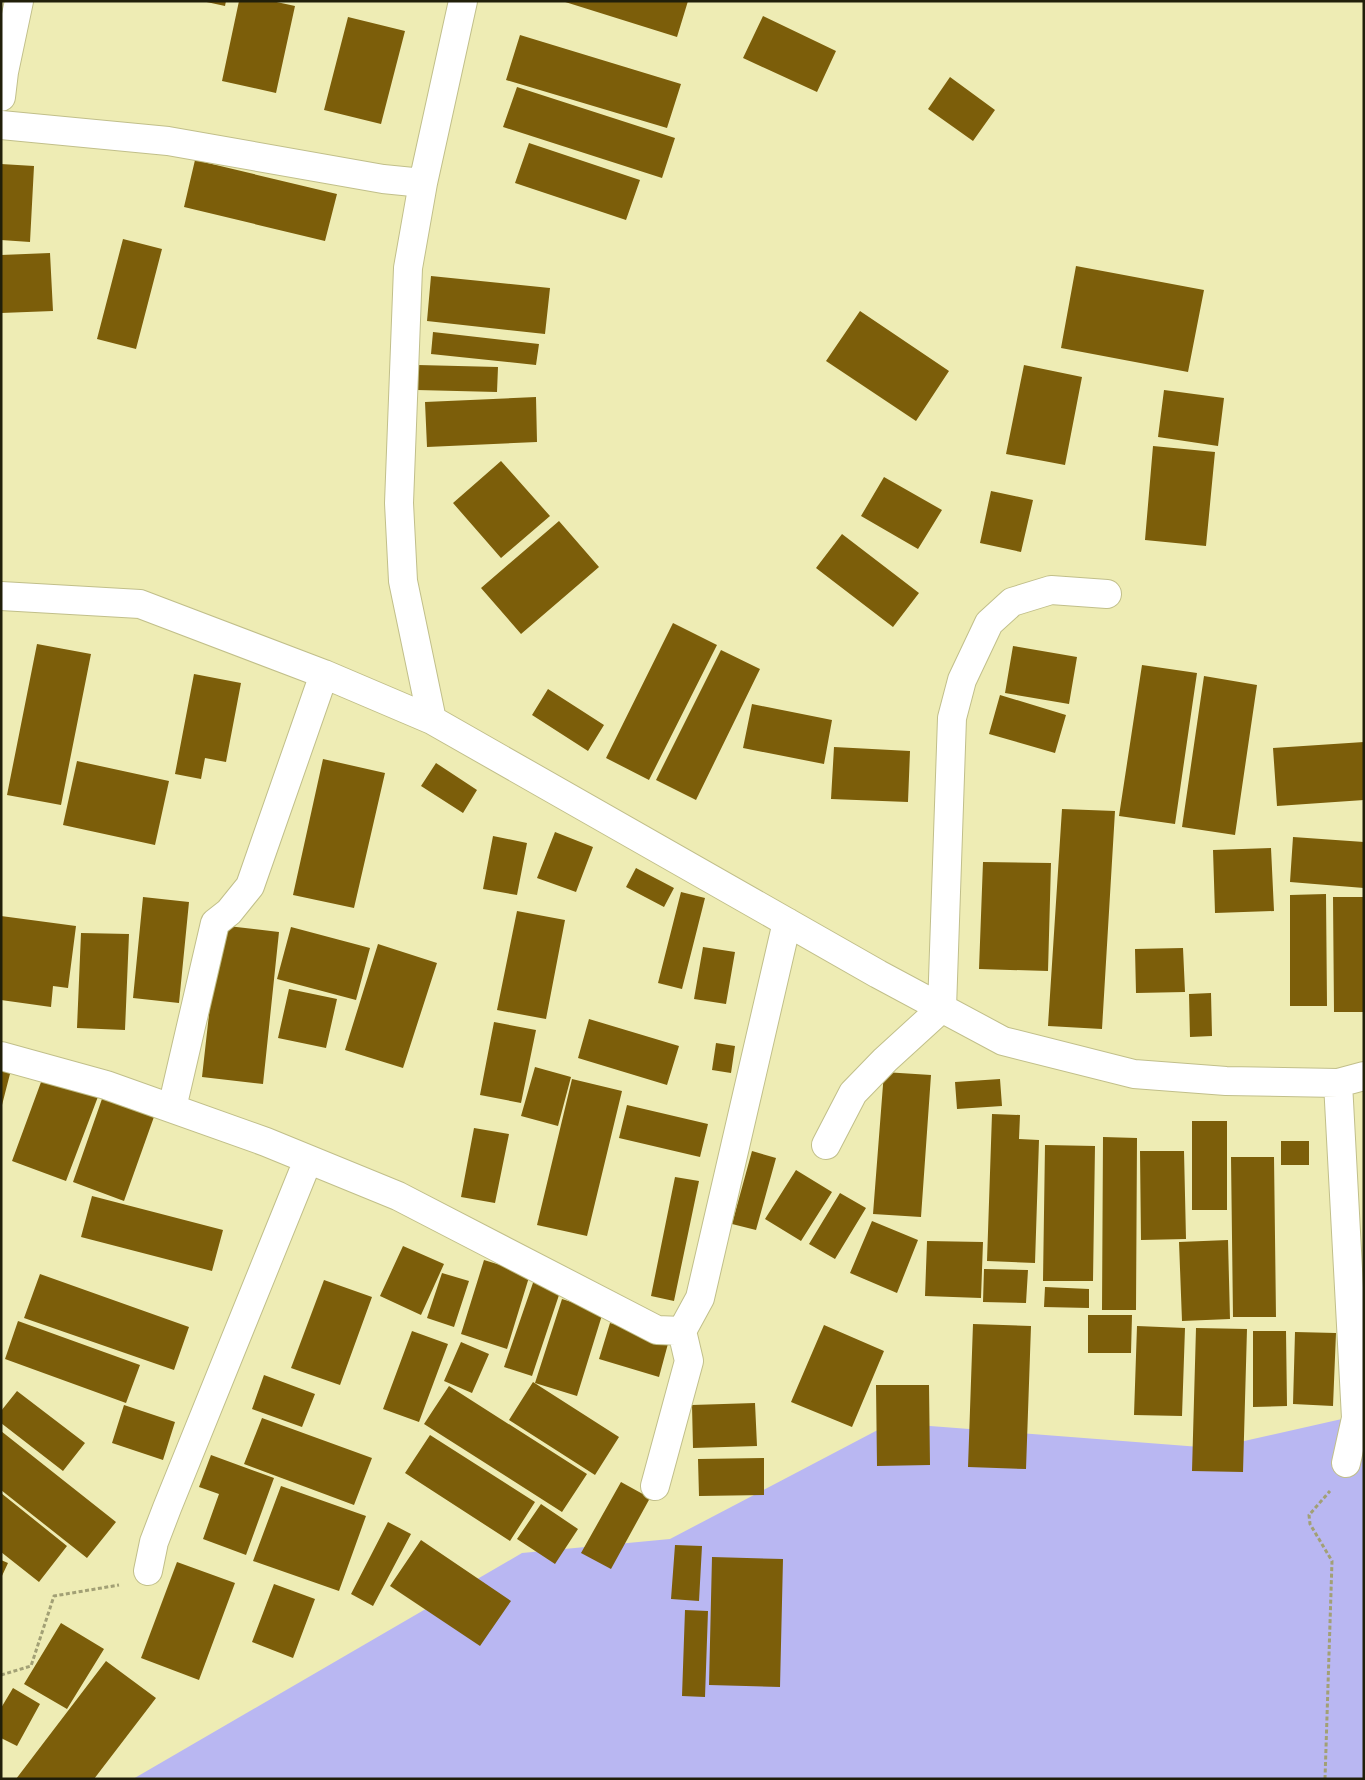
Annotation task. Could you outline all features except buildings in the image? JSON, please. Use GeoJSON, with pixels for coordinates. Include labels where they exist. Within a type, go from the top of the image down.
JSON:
{"type":"FeatureCollection","features":[{"type":"Feature","properties":{"kind":"street"},"geometry":{"type":"LineString","coordinates":[[1,97],[4,72],[19,1]]}},
{"type":"Feature","properties":{"kind":"street"},"geometry":{"type":"LineString","coordinates":[[432,720],[404,581],[399,503],[408,268],[423,184],[463,1]]}},
{"type":"Feature","properties":{"kind":"street"},"geometry":{"type":"LineString","coordinates":[[1,125],[168,141],[383,179],[423,184]]}},
{"type":"Feature","properties":{"kind":"street"},"geometry":{"type":"LineString","coordinates":[[826,1145],[853,1093],[885,1060],[942,1008],[952,718],[962,680],[989,623],[1012,602],[1051,590],[1107,594]]}},
{"type":"Feature","properties":{"kind":"street"},"geometry":{"type":"LineString","coordinates":[[1,596],[140,604],[324,674],[432,720],[787,922],[1003,1041],[1134,1074],[1226,1081],[1351,1079],[1356,1418],[1346,1463]]}},
{"type":"Feature","properties":{"kind":"street"},"geometry":{"type":"LineString","coordinates":[[172,1108],[215,923],[229,912],[250,886],[324,674]]}},
{"type":"Feature","properties":{"kind":"street"},"geometry":{"type":"LineString","coordinates":[[655,1486],[689,1361],[682,1331],[700,1298],[787,922]]}},
{"type":"Feature","properties":{"kind":"street"},"geometry":{"type":"LineString","coordinates":[[1,1056],[106,1084],[398,1196],[657,1330],[682,1331]]}},
{"type":"Feature","properties":{"kind":"street"},"geometry":{"type":"LineString","coordinates":[[148,1570],[154,1542],[167,1508],[308,1160]]}},
{"type":"Feature","properties":{"kind":"path"},"geometry":{"type":"LineString","coordinates":[[1325,1779],[1332,1561],[1310,1524],[1309,1514],[1338,1482],[1346,1463]]}},
{"type":"Feature","properties":{"kind":"path"},"geometry":{"type":"LineString","coordinates":[[1,1675],[31,1666],[54,1596],[118,1586],[148,1570]]}},
{"type":"Feature","properties":{"kind":"shaded area"},"geometry":{"type":"Polygon","coordinates":[[[1364,1414],[1364,1779],[133,1779],[522,1553],[670,1539],[891,1423],[1213,1448],[1364,1414]]]}}]}
